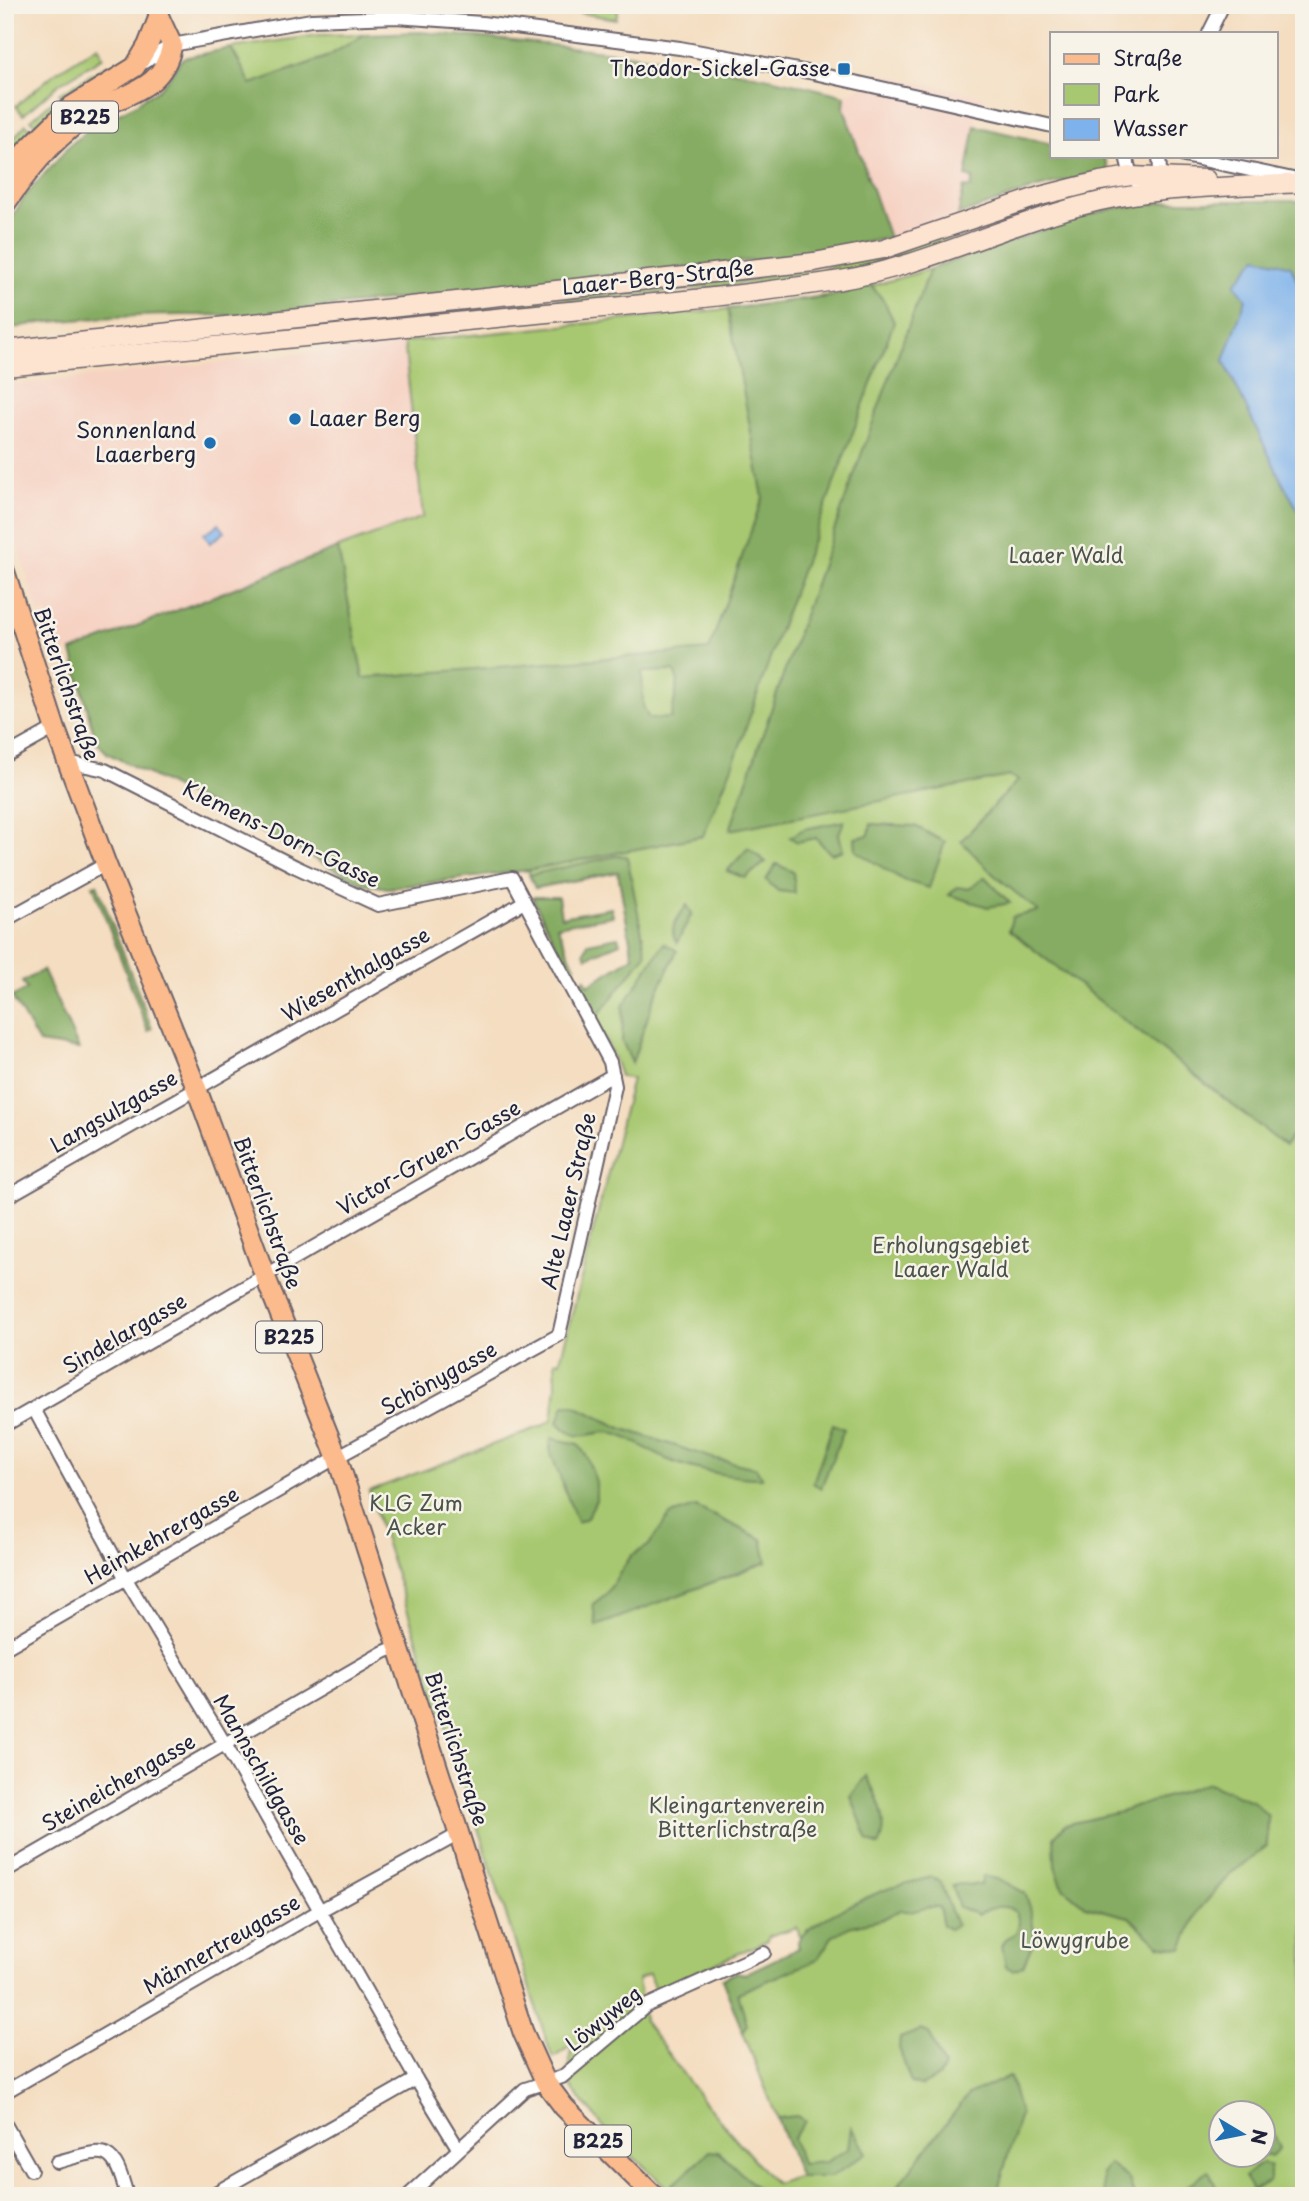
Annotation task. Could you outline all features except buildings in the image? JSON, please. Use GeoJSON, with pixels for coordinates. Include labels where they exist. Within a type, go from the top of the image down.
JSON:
{"type":"FeatureCollection","features":[{"type":"Feature","properties":{"kind":"main road","name":"B225"},"geometry":{"type":"LineString","coordinates":[[5,204],[40,157],[81,119],[102,106],[147,86],[159,76],[166,67],[172,45],[158,11]]}},
{"type":"Feature","properties":{"kind":"main road","name":"B225"},"geometry":{"type":"LineString","coordinates":[[5,176],[34,142],[72,106],[135,67],[148,46],[158,11]]}},
{"type":"Feature","properties":{"kind":"main road","name":"Laaer-Berg-Straße"},"geometry":{"type":"LineString","coordinates":[[5,350],[851,257],[923,237],[1040,196],[1131,176],[1156,187]]}},
{"type":"Feature","properties":{"kind":"main road","name":"Laaer-Berg-Straße"},"geometry":{"type":"LineString","coordinates":[[5,368],[579,310],[833,281],[877,273],[926,259],[1081,205],[1156,187],[1304,182]]}},
{"type":"Feature","properties":{"kind":"main road","name":"Bitterlichstraße"},"geometry":{"type":"LineString","coordinates":[[5,573],[55,728],[106,864],[202,1085],[265,1276],[337,1457],[523,2032],[546,2083],[565,2107],[654,2196]]}},
{"type":"Feature","properties":{"kind":"street"},"geometry":{"type":"LineString","coordinates":[[1210,32],[1223,5]]}},
{"type":"Feature","properties":{"kind":"street"},"geometry":{"type":"LineString","coordinates":[[135,67],[172,45],[311,20],[396,11],[680,48],[814,73],[1050,126]]}},
{"type":"Feature","properties":{"kind":"street"},"geometry":{"type":"LineString","coordinates":[[1126,158],[1131,176]]}},
{"type":"Feature","properties":{"kind":"street"},"geometry":{"type":"LineString","coordinates":[[1156,187],[1159,158]]}},
{"type":"Feature","properties":{"kind":"street"},"geometry":{"type":"LineString","coordinates":[[1193,158],[1304,182]]}},
{"type":"Feature","properties":{"kind":"street"},"geometry":{"type":"LineString","coordinates":[[5,756],[55,728]]}},
{"type":"Feature","properties":{"kind":"street","name":"Klemens-Dorn-Gasse"},"geometry":{"type":"LineString","coordinates":[[68,762],[105,769],[296,867],[379,905],[512,878],[610,1062],[613,1074]]}},
{"type":"Feature","properties":{"kind":"street"},"geometry":{"type":"LineString","coordinates":[[5,920],[106,864]]}},
{"type":"Feature","properties":{"kind":"street","name":"Wiesenthalgasse"},"geometry":{"type":"LineString","coordinates":[[202,1085],[524,902]]}},
{"type":"Feature","properties":{"kind":"street","name":"Victor-Gruen-Gasse"},"geometry":{"type":"LineString","coordinates":[[265,1276],[613,1074]]}},
{"type":"Feature","properties":{"kind":"street","name":"Alte Laaer Straße"},"geometry":{"type":"LineString","coordinates":[[559,1335],[615,1086],[613,1074]]}},
{"type":"Feature","properties":{"kind":"street","name":"Langsulzgasse"},"geometry":{"type":"LineString","coordinates":[[5,1198],[202,1085]]}},
{"type":"Feature","properties":{"kind":"street","name":"Sindelargasse"},"geometry":{"type":"LineString","coordinates":[[5,1425],[265,1276]]}},
{"type":"Feature","properties":{"kind":"street","name":"Schönygasse"},"geometry":{"type":"LineString","coordinates":[[337,1457],[559,1335]]}},
{"type":"Feature","properties":{"kind":"street","name":"Mannschildgasse"},"geometry":{"type":"LineString","coordinates":[[34,1409],[126,1580],[225,1744],[458,2148]]}},
{"type":"Feature","properties":{"kind":"street","name":"Heimkehrergasse"},"geometry":{"type":"LineString","coordinates":[[5,1648],[337,1457]]}},
{"type":"Feature","properties":{"kind":"street","name":"Steineichengasse"},"geometry":{"type":"LineString","coordinates":[[5,1871],[400,1646]]}},
{"type":"Feature","properties":{"kind":"street","name":"Männertreugasse"},"geometry":{"type":"LineString","coordinates":[[5,2092],[321,1910],[459,1834]]}},
{"type":"Feature","properties":{"kind":"street","name":"Löwyweg"},"geometry":{"type":"LineString","coordinates":[[408,2196],[525,2089],[562,2077],[646,2006],[764,1953]]}},
{"type":"Feature","properties":{"kind":"street"},"geometry":{"type":"LineString","coordinates":[[210,2196],[416,2079]]}},
{"type":"Feature","properties":{"kind":"street"},"geometry":{"type":"LineString","coordinates":[[5,2124],[31,2170]]}},
{"type":"Feature","properties":{"kind":"street"},"geometry":{"type":"LineString","coordinates":[[57,2162],[98,2151],[112,2157],[120,2170],[127,2196]]}},
{"type":"Feature","properties":{"kind":"shaded area"},"geometry":{"type":"Polygon","coordinates":[[[883,74],[983,96],[966,175],[973,177],[971,188],[958,215],[889,238],[844,108],[845,96],[883,74]]]}},
{"type":"Feature","properties":{"kind":"shaded area","name":"Sonnenland Laaerberg"},"geometry":{"type":"Polygon","coordinates":[[[404,342],[423,517],[55,657],[43,626],[50,624],[47,613],[39,615],[5,501],[5,386],[404,342]]]}},
{"type":"Feature","properties":{"kind":"green space"},"geometry":{"type":"Polygon","coordinates":[[[582,5],[619,5],[616,19],[580,13],[582,5]]]}},
{"type":"Feature","properties":{"kind":"green space"},"geometry":{"type":"Polygon","coordinates":[[[421,32],[581,48],[688,63],[845,96],[844,108],[889,238],[802,255],[241,316],[158,315],[95,318],[40,323],[5,331],[5,230],[26,195],[70,145],[95,125],[137,104],[156,91],[183,58],[231,48],[251,84],[327,57],[365,34],[421,32]]]}},
{"type":"Feature","properties":{"kind":"green space"},"geometry":{"type":"Polygon","coordinates":[[[365,34],[327,57],[251,84],[231,48],[318,35],[365,34]]]}},
{"type":"Feature","properties":{"kind":"green space"},"geometry":{"type":"Polygon","coordinates":[[[98,46],[103,57],[59,84],[23,115],[16,106],[55,73],[98,46]]]}},
{"type":"Feature","properties":{"kind":"green space"},"geometry":{"type":"Polygon","coordinates":[[[107,65],[110,66],[106,74],[69,98],[62,98],[59,94],[107,65]]]}},
{"type":"Feature","properties":{"kind":"green space"},"geometry":{"type":"Polygon","coordinates":[[[55,99],[59,104],[35,124],[31,120],[55,99]]]}},
{"type":"Feature","properties":{"kind":"green space"},"geometry":{"type":"Polygon","coordinates":[[[26,124],[31,129],[5,156],[5,148],[26,124]]]}},
{"type":"Feature","properties":{"kind":"green space"},"geometry":{"type":"Polygon","coordinates":[[[975,126],[1050,144],[1050,158],[1104,158],[1109,171],[1037,188],[958,215],[964,187],[971,188],[973,178],[966,176],[975,126]]]}},
{"type":"Feature","properties":{"kind":"green space","name":"Erholungsgebiet Laaer Wald"},"geometry":{"type":"Polygon","coordinates":[[[1174,201],[1304,201],[1304,297],[1246,299],[1224,361],[1304,520],[1304,2196],[725,2196],[710,2151],[669,2188],[616,2142],[566,2081],[572,2045],[553,2058],[369,1491],[552,1420],[556,1386],[555,1361],[560,1361],[632,1079],[620,1076],[578,983],[585,979],[588,985],[633,957],[618,872],[535,888],[528,870],[388,888],[362,883],[107,753],[96,741],[72,651],[423,517],[404,342],[728,309],[847,293],[930,269],[1109,209],[1174,201]],[[797,1927],[769,1936],[766,1941],[657,1990],[649,1974],[638,1979],[644,2021],[704,2102],[775,2184],[800,2176],[722,1979],[736,1972],[745,1974],[799,1948],[797,1927]]]}},
{"type":"Feature","properties":{"kind":"green space","name":"Laaer Wald"},"geometry":{"type":"Polygon","coordinates":[[[1174,201],[1304,201],[1304,297],[1246,299],[1224,361],[1281,480],[1304,520],[1304,1148],[1296,1131],[1285,1146],[1009,930],[1012,917],[1038,911],[993,874],[961,841],[1018,780],[1010,776],[730,830],[827,549],[930,269],[1109,209],[1174,201]]]}},
{"type":"Feature","properties":{"kind":"green space"},"geometry":{"type":"Polygon","coordinates":[[[1033,207],[1025,215],[893,261],[823,275],[436,317],[36,356],[124,343],[430,314],[819,270],[1033,207]]]}},
{"type":"Feature","properties":{"kind":"green space"},"geometry":{"type":"Polygon","coordinates":[[[871,285],[884,301],[894,322],[782,623],[737,754],[703,836],[529,870],[388,888],[362,883],[107,753],[96,741],[72,651],[338,548],[363,678],[709,650],[763,497],[728,309],[827,297],[871,285]],[[674,671],[642,672],[643,706],[649,719],[671,718],[678,682],[674,671]]]}},
{"type":"Feature","properties":{"kind":"green space"},"geometry":{"type":"Polygon","coordinates":[[[844,821],[839,834],[843,850],[831,854],[816,838],[797,842],[790,837],[804,829],[844,821]]]}},
{"type":"Feature","properties":{"kind":"green space"},"geometry":{"type":"Polygon","coordinates":[[[871,824],[915,826],[945,842],[929,888],[903,880],[856,851],[855,838],[869,835],[871,824]]]}},
{"type":"Feature","properties":{"kind":"green space"},"geometry":{"type":"Polygon","coordinates":[[[748,848],[766,862],[745,878],[727,871],[748,848]]]}},
{"type":"Feature","properties":{"kind":"green space"},"geometry":{"type":"Polygon","coordinates":[[[627,856],[646,954],[595,1019],[578,983],[585,979],[588,985],[633,957],[618,872],[535,888],[529,875],[627,856]]]}},
{"type":"Feature","properties":{"kind":"green space"},"geometry":{"type":"Polygon","coordinates":[[[776,864],[793,872],[795,893],[778,891],[766,880],[776,864]]]}},
{"type":"Feature","properties":{"kind":"green space"},"geometry":{"type":"Polygon","coordinates":[[[985,877],[1010,903],[988,907],[949,895],[957,887],[969,889],[985,877]]]}},
{"type":"Feature","properties":{"kind":"green space"},"geometry":{"type":"Polygon","coordinates":[[[97,884],[152,1029],[148,1031],[93,885],[97,884]]]}},
{"type":"Feature","properties":{"kind":"green space"},"geometry":{"type":"Polygon","coordinates":[[[532,897],[558,897],[561,917],[611,908],[613,916],[557,926],[575,967],[571,974],[532,897]]]}},
{"type":"Feature","properties":{"kind":"green space"},"geometry":{"type":"Polygon","coordinates":[[[687,905],[692,913],[677,943],[673,928],[687,905]]]}},
{"type":"Feature","properties":{"kind":"green space"},"geometry":{"type":"Polygon","coordinates":[[[618,937],[620,943],[587,957],[584,953],[588,943],[618,937]]]}},
{"type":"Feature","properties":{"kind":"green space"},"geometry":{"type":"Polygon","coordinates":[[[664,943],[677,951],[654,999],[632,1063],[622,1041],[623,1006],[664,943]]]}},
{"type":"Feature","properties":{"kind":"green space"},"geometry":{"type":"Polygon","coordinates":[[[43,970],[79,1049],[39,1043],[12,997],[27,989],[22,982],[43,970]]]}},
{"type":"Feature","properties":{"kind":"green space"},"geometry":{"type":"Polygon","coordinates":[[[564,1405],[573,1405],[621,1428],[712,1458],[756,1468],[762,1478],[727,1475],[687,1466],[612,1433],[579,1436],[573,1434],[558,1422],[564,1405]]]}},
{"type":"Feature","properties":{"kind":"green space"},"geometry":{"type":"Polygon","coordinates":[[[833,1424],[844,1429],[821,1488],[813,1483],[833,1424]]]}},
{"type":"Feature","properties":{"kind":"green space"},"geometry":{"type":"Polygon","coordinates":[[[551,1438],[578,1444],[587,1457],[596,1482],[596,1500],[587,1518],[577,1522],[550,1451],[551,1438]]]}},
{"type":"Feature","properties":{"kind":"green space"},"geometry":{"type":"Polygon","coordinates":[[[696,1507],[762,1539],[767,1562],[596,1626],[593,1604],[606,1594],[631,1556],[648,1546],[670,1515],[696,1507]]]}},
{"type":"Feature","properties":{"kind":"green space"},"geometry":{"type":"Polygon","coordinates":[[[866,1776],[882,1810],[884,1829],[879,1846],[868,1841],[851,1796],[866,1776]]]}},
{"type":"Feature","properties":{"kind":"green space"},"geometry":{"type":"Polygon","coordinates":[[[1208,1783],[1254,1802],[1268,1816],[1267,1846],[1230,1874],[1198,1911],[1182,1949],[1159,1945],[1129,1917],[1085,1906],[1063,1888],[1055,1866],[1054,1837],[1065,1825],[1120,1812],[1208,1783]]]}},
{"type":"Feature","properties":{"kind":"green space"},"geometry":{"type":"Polygon","coordinates":[[[983,1876],[1001,1880],[1025,1893],[1030,1907],[1035,1938],[1023,1966],[1013,1970],[1006,1967],[1002,1946],[1006,1939],[1016,1933],[1019,1923],[1016,1911],[996,1907],[978,1915],[959,1907],[952,1886],[981,1885],[983,1876]]]}},
{"type":"Feature","properties":{"kind":"green space"},"geometry":{"type":"Polygon","coordinates":[[[932,1877],[940,1881],[956,1925],[949,1929],[943,1925],[939,1907],[934,1906],[912,1911],[900,1910],[883,1919],[849,1927],[832,1937],[817,1960],[738,1993],[747,2025],[743,2032],[722,1979],[736,1972],[745,1974],[799,1948],[798,1941],[806,1931],[855,1903],[890,1888],[932,1877]]]}},
{"type":"Feature","properties":{"kind":"green space"},"geometry":{"type":"Polygon","coordinates":[[[921,2030],[929,2033],[944,2067],[939,2076],[921,2086],[911,2083],[899,2048],[900,2038],[921,2030]]]}},
{"type":"Feature","properties":{"kind":"green space"},"geometry":{"type":"Polygon","coordinates":[[[1010,2076],[1020,2114],[996,2196],[890,2196],[968,2095],[1010,2076]]]}},
{"type":"Feature","properties":{"kind":"green space"},"geometry":{"type":"Polygon","coordinates":[[[797,2116],[805,2121],[793,2138],[801,2164],[826,2162],[848,2149],[851,2127],[866,2153],[831,2177],[800,2177],[777,2118],[797,2116]]]}},
{"type":"Feature","properties":{"kind":"green space"},"geometry":{"type":"Polygon","coordinates":[[[710,2151],[719,2152],[765,2196],[676,2196],[669,2188],[710,2151]]]}},
{"type":"Feature","properties":{"kind":"green space"},"geometry":{"type":"Polygon","coordinates":[[[1109,2164],[1129,2179],[1134,2196],[1103,2196],[1102,2174],[1109,2164]]]}},
{"type":"Feature","properties":{"kind":"green space"},"geometry":{"type":"Polygon","coordinates":[[[1253,2170],[1270,2170],[1270,2181],[1253,2191],[1244,2177],[1253,2170]]]}},
{"type":"Feature","properties":{"kind":"green space"},"geometry":{"type":"Polygon","coordinates":[[[1209,2171],[1216,2187],[1212,2196],[1192,2196],[1187,2186],[1209,2171]]]}},
{"type":"Feature","properties":{"kind":"water"},"geometry":{"type":"Polygon","coordinates":[[[1257,257],[1291,266],[1304,297],[1304,520],[1281,480],[1224,361],[1246,299],[1235,284],[1257,257]]]}},
{"type":"Feature","properties":{"kind":"water"},"geometry":{"type":"Polygon","coordinates":[[[219,524],[225,532],[210,543],[204,534],[219,524]]]}},
{"type":"Feature","properties":{"kind":"place","name":"Theodor-Sickel-Gasse"},"geometry":{"type":"Point","coordinates":[844,69]}},
{"type":"Feature","properties":{"kind":"place","name":"Laaer Berg"},"geometry":{"type":"Point","coordinates":[295,419]}},
{"type":"Feature","properties":{"kind":"place","name":"Sonnenland Laaerberg"},"geometry":{"type":"Point","coordinates":[210,443]}},
{"type":"Feature","properties":{"kind":"park label","name":"KLG Zum Acker"},"geometry":{"type":"Point","coordinates":[416,1516]}},
{"type":"Feature","properties":{"kind":"park label","name":"Kleingartenverein Bitterlichstraße"},"geometry":{"type":"Point","coordinates":[737,1818]}},
{"type":"Feature","properties":{"kind":"park label","name":"Löwygrube"},"geometry":{"type":"Point","coordinates":[1075,1941]}}]}
